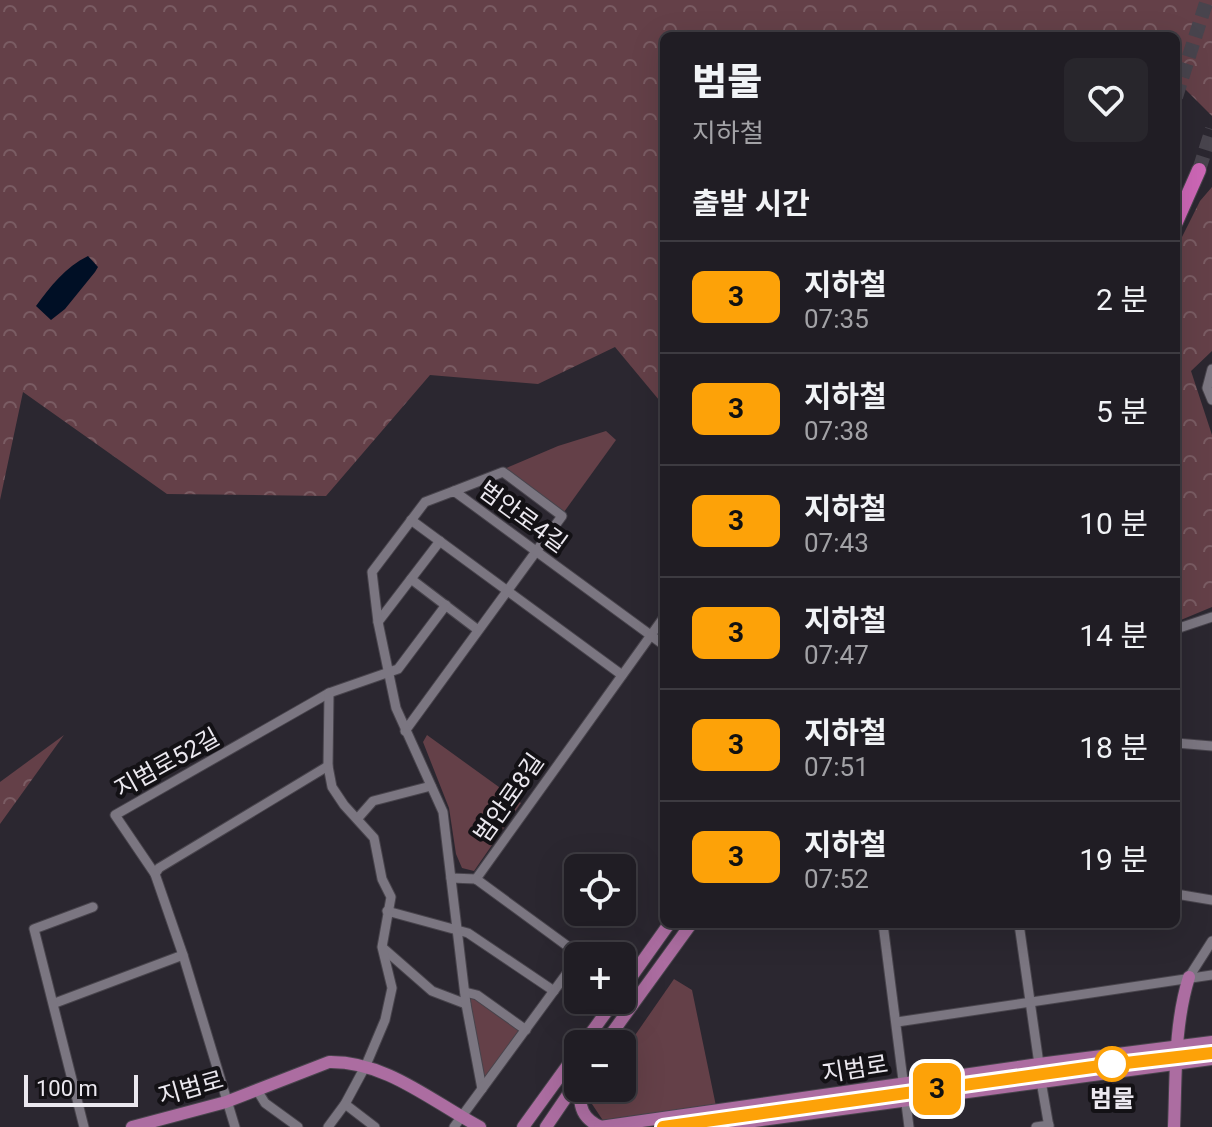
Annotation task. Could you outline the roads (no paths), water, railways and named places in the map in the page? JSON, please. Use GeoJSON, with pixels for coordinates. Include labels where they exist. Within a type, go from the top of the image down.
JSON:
{"type":"FeatureCollection","features":[{"type":"Feature","properties":{"kind":"highway"},"geometry":{"type":"LineString","coordinates":[[1180,213],[1199,170]]}},
{"type":"Feature","properties":{"kind":"main road"},"geometry":{"type":"LineString","coordinates":[[636,970],[666,928]]}},
{"type":"Feature","properties":{"kind":"main road"},"geometry":{"type":"LineString","coordinates":[[614,1030],[688,928]]}},
{"type":"Feature","properties":{"kind":"main road"},"geometry":{"type":"LineString","coordinates":[[1174,1127],[1177,1045],[1183,996],[1189,977]]}},
{"type":"Feature","properties":{"kind":"main road","name":"지범로"},"geometry":{"type":"LineString","coordinates":[[600,1127],[1212,1042]]}},
{"type":"Feature","properties":{"kind":"main road"},"geometry":{"type":"LineString","coordinates":[[710,1127],[1212,1059]]}},
{"type":"Feature","properties":{"kind":"main road","name":"지범로"},"geometry":{"type":"LineString","coordinates":[[132,1127],[226,1102],[329,1062],[366,1065],[398,1079],[457,1122],[480,1127]]}},
{"type":"Feature","properties":{"kind":"main road"},"geometry":{"type":"LineString","coordinates":[[523,1127],[564,1070]]}},
{"type":"Feature","properties":{"kind":"main road"},"geometry":{"type":"LineString","coordinates":[[546,1127],[564,1101]]}},
{"type":"Feature","properties":{"kind":"main road"},"geometry":{"type":"LineString","coordinates":[[579,1102],[589,1122],[600,1127]]}},
{"type":"Feature","properties":{"kind":"street"},"geometry":{"type":"LineString","coordinates":[[1212,369],[1207,388],[1212,400]]}},
{"type":"Feature","properties":{"kind":"street"},"geometry":{"type":"LineString","coordinates":[[405,731],[562,516],[503,472],[454,491]]}},
{"type":"Feature","properties":{"kind":"street","name":"범안로4길"},"geometry":{"type":"LineString","coordinates":[[378,622],[372,572],[425,502],[454,491],[660,642]]}},
{"type":"Feature","properties":{"kind":"street"},"geometry":{"type":"LineString","coordinates":[[411,520],[622,675]]}},
{"type":"Feature","properties":{"kind":"street"},"geometry":{"type":"LineString","coordinates":[[440,541],[378,622],[387,674],[405,731],[443,812],[466,1004],[482,1089]]}},
{"type":"Feature","properties":{"kind":"street"},"geometry":{"type":"LineString","coordinates":[[411,579],[478,630]]}},
{"type":"Feature","properties":{"kind":"street"},"geometry":{"type":"LineString","coordinates":[[387,674],[398,669],[446,605]]}},
{"type":"Feature","properties":{"kind":"street"},"geometry":{"type":"LineString","coordinates":[[1180,628],[1212,617]]}},
{"type":"Feature","properties":{"kind":"street","name":"범안로8길"},"geometry":{"type":"LineString","coordinates":[[564,944],[476,879],[660,623]]}},
{"type":"Feature","properties":{"kind":"street","name":"지범로52길"},"geometry":{"type":"LineString","coordinates":[[235,1127],[155,874],[115,815],[329,693],[387,674]]}},
{"type":"Feature","properties":{"kind":"street"},"geometry":{"type":"LineString","coordinates":[[328,1127],[345,1104],[366,1065],[385,1020],[392,988],[382,947],[391,897],[379,870],[374,838],[332,787],[328,766],[329,693]]}},
{"type":"Feature","properties":{"kind":"street"},"geometry":{"type":"LineString","coordinates":[[1180,743],[1212,746]]}},
{"type":"Feature","properties":{"kind":"street"},"geometry":{"type":"LineString","coordinates":[[155,874],[159,868],[328,766]]}},
{"type":"Feature","properties":{"kind":"street"},"geometry":{"type":"LineString","coordinates":[[358,818],[373,801],[431,786]]}},
{"type":"Feature","properties":{"kind":"street"},"geometry":{"type":"LineString","coordinates":[[451,878],[476,879]]}},
{"type":"Feature","properties":{"kind":"street"},"geometry":{"type":"LineString","coordinates":[[1180,895],[1212,900]]}},
{"type":"Feature","properties":{"kind":"street"},"geometry":{"type":"LineString","coordinates":[[84,1127],[34,929],[93,907]]}},
{"type":"Feature","properties":{"kind":"street"},"geometry":{"type":"LineString","coordinates":[[387,911],[457,928],[554,991]]}},
{"type":"Feature","properties":{"kind":"street"},"geometry":{"type":"LineString","coordinates":[[884,928],[909,1127]]}},
{"type":"Feature","properties":{"kind":"street"},"geometry":{"type":"LineString","coordinates":[[1020,928],[1039,1064]]}},
{"type":"Feature","properties":{"kind":"street"},"geometry":{"type":"LineString","coordinates":[[1189,977],[1212,941]]}},
{"type":"Feature","properties":{"kind":"street"},"geometry":{"type":"LineString","coordinates":[[382,947],[432,991],[466,1004]]}},
{"type":"Feature","properties":{"kind":"street"},"geometry":{"type":"LineString","coordinates":[[55,1003],[183,955]]}},
{"type":"Feature","properties":{"kind":"street"},"geometry":{"type":"LineString","coordinates":[[896,1019],[1212,975]]}},
{"type":"Feature","properties":{"kind":"street"},"geometry":{"type":"LineString","coordinates":[[457,1122],[564,978]]}},
{"type":"Feature","properties":{"kind":"street"},"geometry":{"type":"LineString","coordinates":[[465,992],[477,995],[526,1030]]}},
{"type":"Feature","properties":{"kind":"street"},"geometry":{"type":"LineString","coordinates":[[1036,1127],[1049,1126],[1041,1081]]}},
{"type":"Feature","properties":{"kind":"street"},"geometry":{"type":"LineString","coordinates":[[257,1090],[265,1103],[298,1127]]}},
{"type":"Feature","properties":{"kind":"street"},"geometry":{"type":"LineString","coordinates":[[345,1104],[375,1127]]}},
{"type":"Feature","properties":{"kind":"water"},"geometry":{"type":"Polygon","coordinates":[[[88,256],[98,267],[65,309],[51,320],[36,306],[65,271],[88,256]]]}},
{"type":"Feature","properties":{"kind":"tunnel"},"geometry":{"type":"LineString","coordinates":[[1180,84],[1207,0]]}},
{"type":"Feature","properties":{"kind":"tunnel"},"geometry":{"type":"LineString","coordinates":[[1199,170],[1212,129]]}},
{"type":"Feature","properties":{"kind":"railway"},"geometry":{"type":"LineString","coordinates":[[662,1127],[1212,1053]]}},
{"type":"Feature","properties":{"kind":"metro line","name":"3"},"geometry":{"type":"LineString","coordinates":[[663,1127],[1212,1053]]}},
{"type":"Feature","properties":{"kind":"place","name":"범물"},"geometry":{"type":"Point","coordinates":[1112,1064]}}]}
